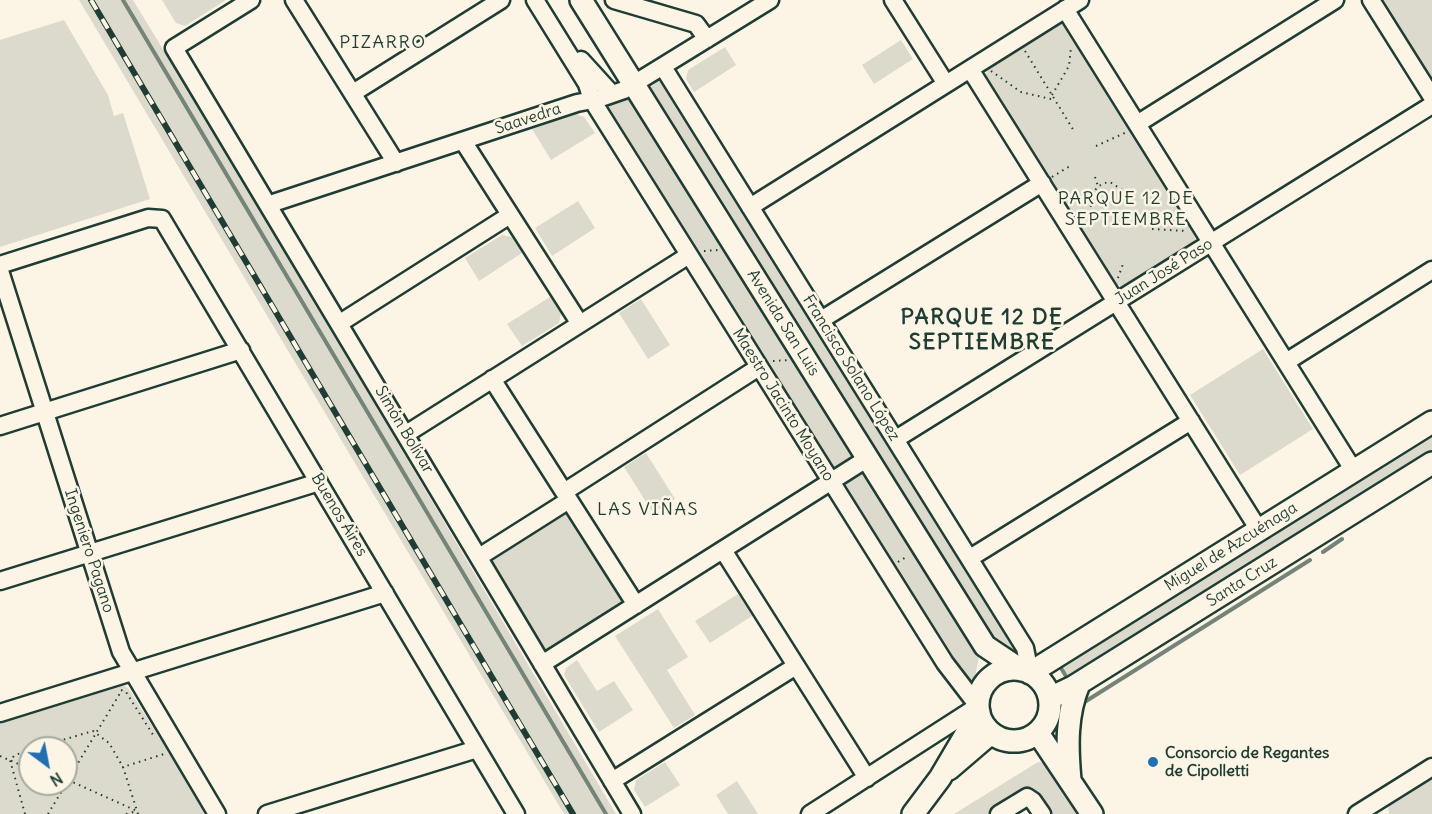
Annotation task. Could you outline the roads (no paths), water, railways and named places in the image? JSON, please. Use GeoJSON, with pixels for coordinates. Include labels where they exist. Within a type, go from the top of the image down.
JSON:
{"type":"FeatureCollection","features":[{"type":"Feature","properties":{"kind":"main road","name":"Avenida San Luis"},"geometry":{"type":"LineString","coordinates":[[581,0],[985,646],[1046,687],[1050,698]]}},
{"type":"Feature","properties":{"kind":"main road","name":"Miguel de Azcuénaga"},"geometry":{"type":"LineString","coordinates":[[1026,672],[1432,422]]}},
{"type":"Feature","properties":{"kind":"main road","name":"Santa Cruz"},"geometry":{"type":"LineString","coordinates":[[1050,698],[1079,684],[1432,463]]}},
{"type":"Feature","properties":{"kind":"main road"},"geometry":{"type":"LineString","coordinates":[[985,646],[980,702],[983,724],[991,733],[1002,739],[1014,741],[1027,739],[1038,733],[1046,723],[1050,711],[1050,698]]}},
{"type":"Feature","properties":{"kind":"main road"},"geometry":{"type":"LineString","coordinates":[[913,814],[940,778],[991,678],[1002,671],[1026,672]]}},
{"type":"Feature","properties":{"kind":"main road"},"geometry":{"type":"LineString","coordinates":[[1070,780],[1068,727],[1072,700],[1079,684]]}},
{"type":"Feature","properties":{"kind":"main road"},"geometry":{"type":"LineString","coordinates":[[940,778],[991,733]]}},
{"type":"Feature","properties":{"kind":"main road"},"geometry":{"type":"LineString","coordinates":[[1038,733],[1092,814]]}},
{"type":"Feature","properties":{"kind":"street","name":"Simón Bolívar"},"geometry":{"type":"LineString","coordinates":[[251,0],[174,48],[270,204],[632,814]]}},
{"type":"Feature","properties":{"kind":"street"},"geometry":{"type":"LineString","coordinates":[[294,0],[396,162]]}},
{"type":"Feature","properties":{"kind":"street"},"geometry":{"type":"LineString","coordinates":[[353,93],[501,0]]}},
{"type":"Feature","properties":{"kind":"street"},"geometry":{"type":"LineString","coordinates":[[535,0],[589,87],[592,100]]}},
{"type":"Feature","properties":{"kind":"street"},"geometry":{"type":"LineString","coordinates":[[614,0],[696,24],[707,39]]}},
{"type":"Feature","properties":{"kind":"street","name":"Saavedra"},"geometry":{"type":"LineString","coordinates":[[270,204],[612,94],[634,85],[770,0]]}},
{"type":"Feature","properties":{"kind":"street"},"geometry":{"type":"LineString","coordinates":[[893,0],[946,84]]}},
{"type":"Feature","properties":{"kind":"street"},"geometry":{"type":"LineString","coordinates":[[750,207],[1080,0]]}},
{"type":"Feature","properties":{"kind":"street"},"geometry":{"type":"LineString","coordinates":[[1133,127],[1335,0]]}},
{"type":"Feature","properties":{"kind":"street"},"geometry":{"type":"LineString","coordinates":[[1371,0],[1432,97]]}},
{"type":"Feature","properties":{"kind":"street"},"geometry":{"type":"LineString","coordinates":[[1065,9],[1133,127],[1211,243],[1354,471]]}},
{"type":"Feature","properties":{"kind":"street"},"geometry":{"type":"LineString","coordinates":[[546,18],[612,94]]}},
{"type":"Feature","properties":{"kind":"street","name":"Francisco Solano López"},"geometry":{"type":"LineString","coordinates":[[663,67],[1025,648],[1026,672]]}},
{"type":"Feature","properties":{"kind":"street"},"geometry":{"type":"LineString","coordinates":[[970,69],[1047,180],[1116,302],[1259,530]]}},
{"type":"Feature","properties":{"kind":"street","name":"Maestro Jacinto Moyano"},"geometry":{"type":"LineString","coordinates":[[592,100],[692,254],[759,367],[958,683],[980,702]]}},
{"type":"Feature","properties":{"kind":"street","name":"Juan José Paso"},"geometry":{"type":"LineString","coordinates":[[896,439],[1432,105]]}},
{"type":"Feature","properties":{"kind":"street"},"geometry":{"type":"LineString","coordinates":[[463,141],[580,324]]}},
{"type":"Feature","properties":{"kind":"street"},"geometry":{"type":"LineString","coordinates":[[821,320],[1047,180]]}},
{"type":"Feature","properties":{"kind":"street"},"geometry":{"type":"LineString","coordinates":[[340,323],[510,215]]}},
{"type":"Feature","properties":{"kind":"street","name":"Buenos Aires"},"geometry":{"type":"LineString","coordinates":[[0,265],[148,218],[159,218],[167,225],[516,814]]}},
{"type":"Feature","properties":{"kind":"street"},"geometry":{"type":"LineString","coordinates":[[406,434],[692,254]]}},
{"type":"Feature","properties":{"kind":"street"},"geometry":{"type":"LineString","coordinates":[[1286,362],[1432,270]]}},
{"type":"Feature","properties":{"kind":"street","name":"Ingeniero Pagano"},"geometry":{"type":"LineString","coordinates":[[0,271],[121,652],[130,672],[217,814]]}},
{"type":"Feature","properties":{"kind":"street"},"geometry":{"type":"LineString","coordinates":[[0,426],[241,350]]}},
{"type":"Feature","properties":{"kind":"street"},"geometry":{"type":"LineString","coordinates":[[479,557],[759,367]]}},
{"type":"Feature","properties":{"kind":"street"},"geometry":{"type":"LineString","coordinates":[[492,379],[636,605]]}},
{"type":"Feature","properties":{"kind":"street"},"geometry":{"type":"LineString","coordinates":[[970,558],[1191,421]]}},
{"type":"Feature","properties":{"kind":"street"},"geometry":{"type":"LineString","coordinates":[[542,664],[868,458]]}},
{"type":"Feature","properties":{"kind":"street"},"geometry":{"type":"LineString","coordinates":[[0,581],[319,482]]}},
{"type":"Feature","properties":{"kind":"street"},"geometry":{"type":"LineString","coordinates":[[723,550],[867,778]]}},
{"type":"Feature","properties":{"kind":"street"},"geometry":{"type":"LineString","coordinates":[[0,713],[385,593]]}},
{"type":"Feature","properties":{"kind":"street"},"geometry":{"type":"LineString","coordinates":[[612,781],[796,666]]}},
{"type":"Feature","properties":{"kind":"street"},"geometry":{"type":"LineString","coordinates":[[810,814],[980,702]]}},
{"type":"Feature","properties":{"kind":"street"},"geometry":{"type":"LineString","coordinates":[[267,814],[477,749]]}},
{"type":"Feature","properties":{"kind":"street"},"geometry":{"type":"LineString","coordinates":[[1357,814],[1378,809],[1432,767]]}},
{"type":"Feature","properties":{"kind":"street"},"geometry":{"type":"LineString","coordinates":[[999,814],[1029,797],[1042,814]]}},
{"type":"Feature","properties":{"kind":"waterway"},"geometry":{"type":"LineString","coordinates":[[123,0],[606,814]]}},
{"type":"Feature","properties":{"kind":"waterway"},"geometry":{"type":"LineString","coordinates":[[1323,552],[1342,539]]}},
{"type":"Feature","properties":{"kind":"waterway"},"geometry":{"type":"LineString","coordinates":[[1082,702],[1310,560]]}},
{"type":"Feature","properties":{"kind":"waterway"},"geometry":{"type":"LineString","coordinates":[[1058,663],[1070,683]]}},
{"type":"Feature","properties":{"kind":"railway"},"geometry":{"type":"LineString","coordinates":[[91,0],[573,814]]}},
{"type":"Feature","properties":{"kind":"place","name":"Consorcio de Regantes de Cipolletti"},"geometry":{"type":"Point","coordinates":[1153,762]}},
{"type":"Feature","properties":{"kind":"district","name":"PIZARRO"},"geometry":{"type":"Point","coordinates":[383,43]}},
{"type":"Feature","properties":{"kind":"district","name":"PARQUE 12 DE SEPTIEMBRE"},"geometry":{"type":"Point","coordinates":[1126,209]}},
{"type":"Feature","properties":{"kind":"district","name":"PARQUE 12 DE SEPTIEMBRE"},"geometry":{"type":"Point","coordinates":[982,330]}},
{"type":"Feature","properties":{"kind":"district","name":"LAS VIÑAS"},"geometry":{"type":"Point","coordinates":[648,510]}}]}
